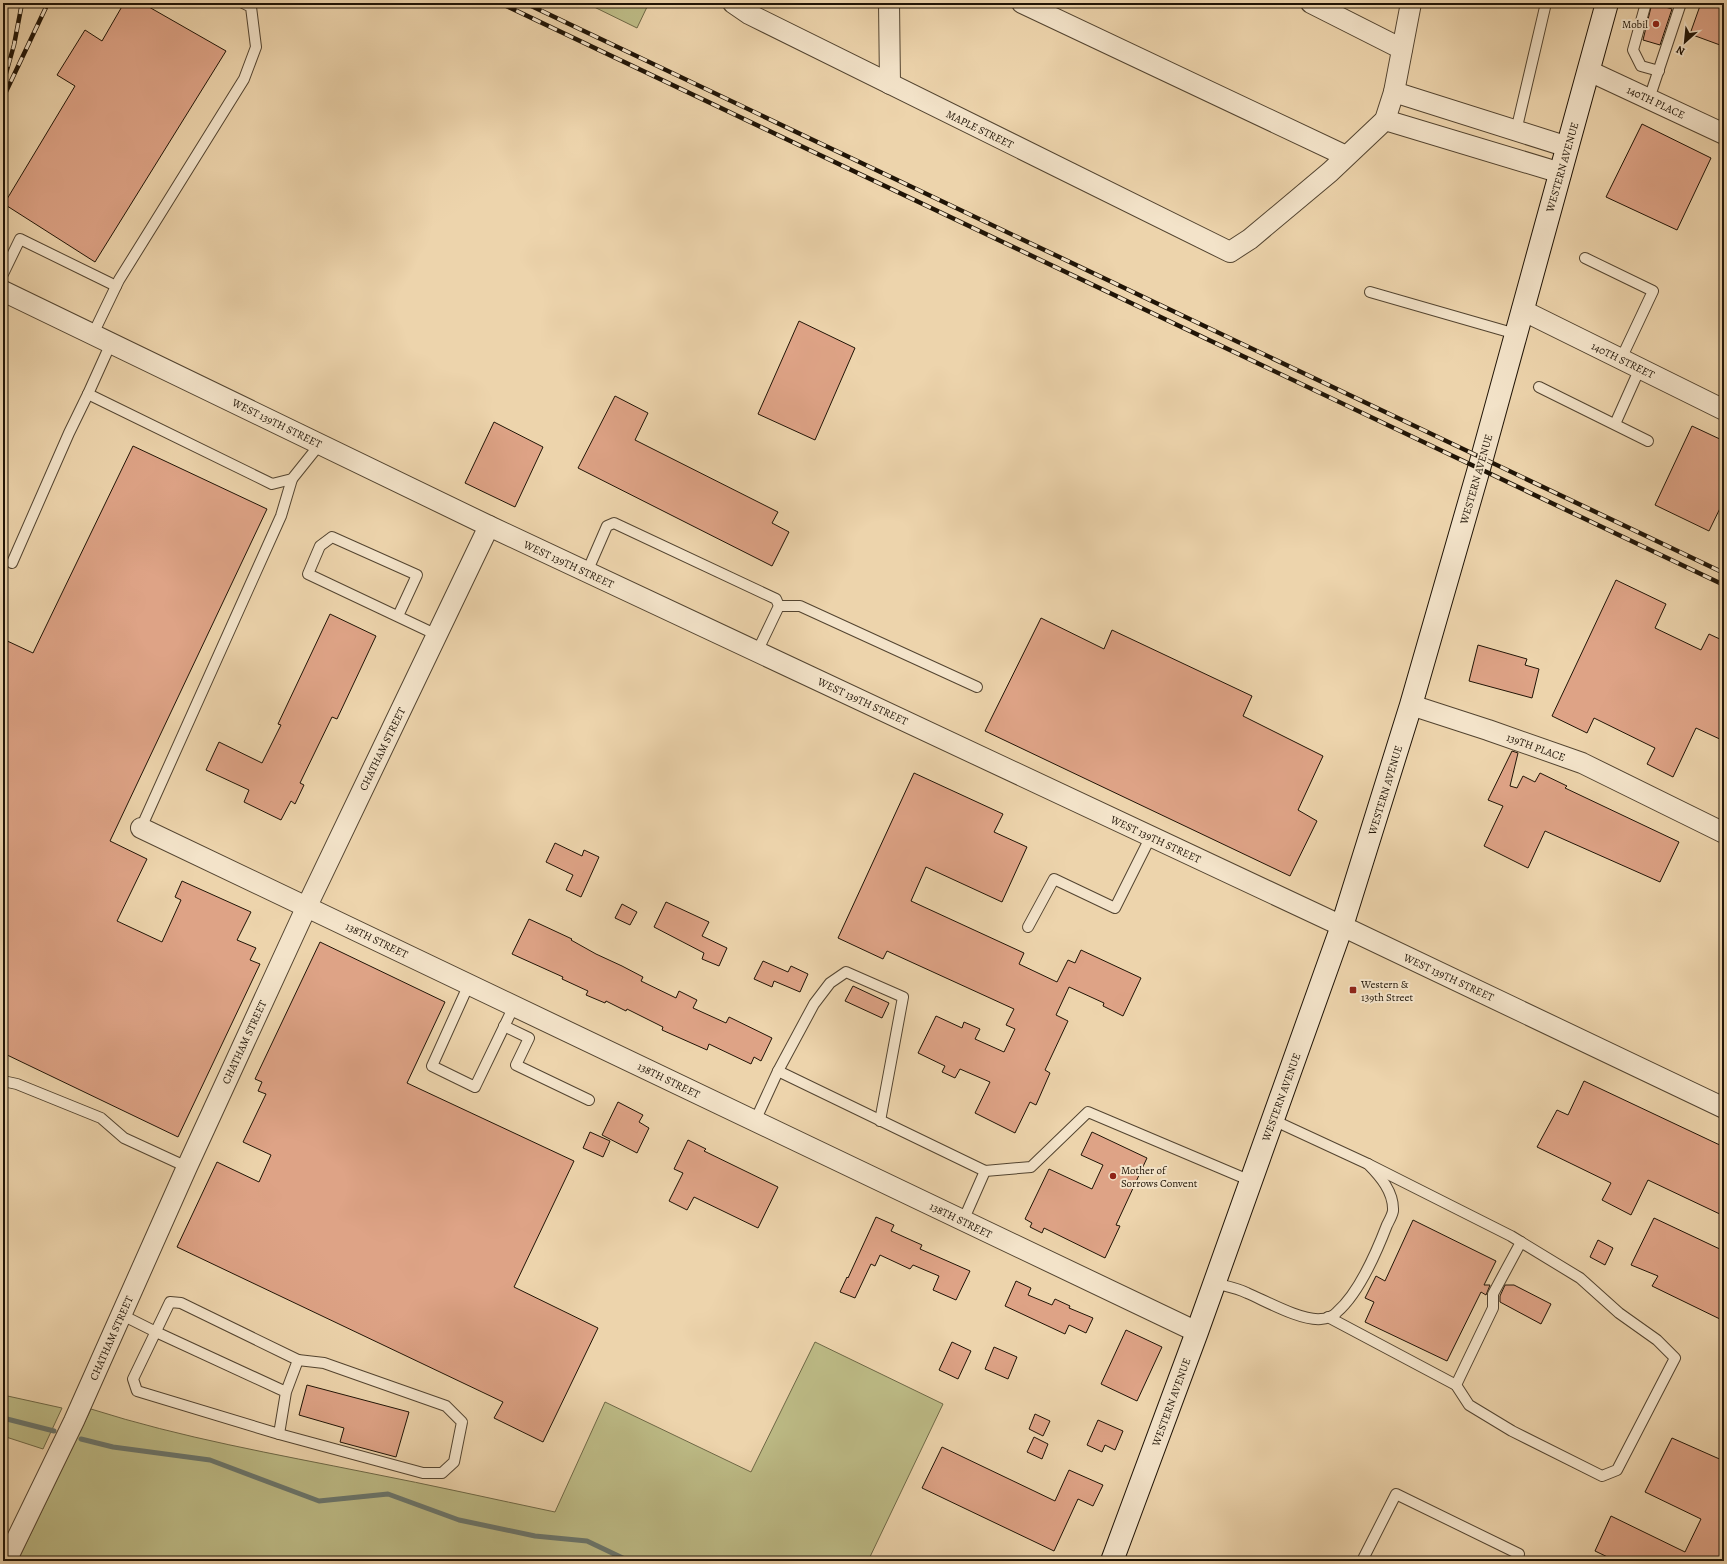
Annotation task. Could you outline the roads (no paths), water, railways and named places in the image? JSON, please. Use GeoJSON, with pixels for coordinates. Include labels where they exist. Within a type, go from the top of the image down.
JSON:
{"type":"FeatureCollection","features":[{"type":"Feature","properties":{"kind":"main road","name":"WESTERN AVENUE"},"geometry":{"type":"LineString","coordinates":[[1112,1561],[1197,1332],[1342,926],[1411,706],[1561,173],[1607,3]]}},
{"type":"Feature","properties":{"kind":"street","name":"MAPLE STREET"},"geometry":{"type":"LineString","coordinates":[[733,3],[749,14],[1230,252],[1250,239],[1346,156]]}},
{"type":"Feature","properties":{"kind":"street"},"geometry":{"type":"LineString","coordinates":[[889,3],[890,84]]}},
{"type":"Feature","properties":{"kind":"street"},"geometry":{"type":"LineString","coordinates":[[1022,3],[1346,156],[1385,120],[1394,92],[1411,3]]}},
{"type":"Feature","properties":{"kind":"street"},"geometry":{"type":"LineString","coordinates":[[1311,3],[1402,49]]}},
{"type":"Feature","properties":{"kind":"street","name":"140TH PLACE"},"geometry":{"type":"LineString","coordinates":[[1588,71],[1724,134]]}},
{"type":"Feature","properties":{"kind":"street"},"geometry":{"type":"LineString","coordinates":[[1394,92],[1568,147]]}},
{"type":"Feature","properties":{"kind":"street"},"geometry":{"type":"LineString","coordinates":[[1385,120],[1561,173]]}},
{"type":"Feature","properties":{"kind":"street","name":"WEST 139TH STREET"},"geometry":{"type":"LineString","coordinates":[[3,291],[489,526],[1342,926],[1724,1108]]}},
{"type":"Feature","properties":{"kind":"street","name":"140TH STREET"},"geometry":{"type":"LineString","coordinates":[[1522,310],[1724,410]]}},
{"type":"Feature","properties":{"kind":"street","name":"CHATHAM STREET"},"geometry":{"type":"LineString","coordinates":[[6,1561],[74,1421],[187,1167],[307,906],[489,526]]}},
{"type":"Feature","properties":{"kind":"street","name":"139TH PLACE"},"geometry":{"type":"LineString","coordinates":[[1411,706],[1488,730],[1582,763],[1656,798],[1724,833]]}},
{"type":"Feature","properties":{"kind":"street","name":"138TH STREET"},"geometry":{"type":"LineString","coordinates":[[141,828],[1197,1332]]}},
{"type":"Feature","properties":{"kind":"lane"},"geometry":{"type":"LineString","coordinates":[[93,334],[116,286],[244,79],[256,47],[251,7],[243,3]]}},
{"type":"Feature","properties":{"kind":"lane"},"geometry":{"type":"LineString","coordinates":[[1516,131],[1546,3]]}},
{"type":"Feature","properties":{"kind":"lane"},"geometry":{"type":"LineString","coordinates":[[1646,3],[1633,50],[1642,66],[1659,71]]}},
{"type":"Feature","properties":{"kind":"lane"},"geometry":{"type":"LineString","coordinates":[[1649,99],[1681,3]]}},
{"type":"Feature","properties":{"kind":"lane"},"geometry":{"type":"LineString","coordinates":[[3,274],[20,239],[116,286]]}},
{"type":"Feature","properties":{"kind":"lane"},"geometry":{"type":"LineString","coordinates":[[1585,258],[1653,291],[1621,359]]}},
{"type":"Feature","properties":{"kind":"lane"},"geometry":{"type":"LineString","coordinates":[[1370,292],[1516,334]]}},
{"type":"Feature","properties":{"kind":"lane"},"geometry":{"type":"LineString","coordinates":[[12,563],[110,343]]}},
{"type":"Feature","properties":{"kind":"lane"},"geometry":{"type":"LineString","coordinates":[[1615,424],[1640,368]]}},
{"type":"Feature","properties":{"kind":"lane"},"geometry":{"type":"LineString","coordinates":[[1539,387],[1648,440]]}},
{"type":"Feature","properties":{"kind":"lane"},"geometry":{"type":"LineString","coordinates":[[88,394],[272,484],[292,479]]}},
{"type":"Feature","properties":{"kind":"lane"},"geometry":{"type":"LineString","coordinates":[[141,828],[281,516],[292,479],[320,444]]}},
{"type":"Feature","properties":{"kind":"lane"},"geometry":{"type":"LineString","coordinates":[[587,572],[607,526],[614,523],[776,599],[779,606],[757,652]]}},
{"type":"Feature","properties":{"kind":"lane"},"geometry":{"type":"LineString","coordinates":[[398,616],[417,575],[332,537],[320,546],[308,574],[437,635]]}},
{"type":"Feature","properties":{"kind":"lane"},"geometry":{"type":"LineString","coordinates":[[779,606],[800,606],[977,687]]}},
{"type":"Feature","properties":{"kind":"lane"},"geometry":{"type":"LineString","coordinates":[[1028,927],[1054,879],[1115,908],[1151,836]]}},
{"type":"Feature","properties":{"kind":"lane"},"geometry":{"type":"LineString","coordinates":[[755,1121],[778,1071],[814,1004],[830,984],[846,972],[903,997],[880,1121]]}},
{"type":"Feature","properties":{"kind":"lane"},"geometry":{"type":"LineString","coordinates":[[469,984],[432,1066],[476,1087],[514,1006]]}},
{"type":"Feature","properties":{"kind":"lane"},"geometry":{"type":"LineString","coordinates":[[504,1026],[529,1038],[516,1065],[589,1100]]}},
{"type":"Feature","properties":{"kind":"lane"},"geometry":{"type":"LineString","coordinates":[[778,1071],[985,1171],[1031,1167],[1088,1112],[1251,1181]]}},
{"type":"Feature","properties":{"kind":"lane"},"geometry":{"type":"LineString","coordinates":[[3,1081],[17,1084],[101,1118],[124,1138],[187,1167]]}},
{"type":"Feature","properties":{"kind":"lane"},"geometry":{"type":"LineString","coordinates":[[1273,1120],[1368,1164],[1521,1242],[1580,1278],[1619,1313],[1657,1340],[1675,1358],[1617,1470],[1602,1476],[1512,1431],[1469,1405],[1456,1385],[1328,1317]]}},
{"type":"Feature","properties":{"kind":"lane"},"geometry":{"type":"LineString","coordinates":[[1214,1283],[1244,1292],[1306,1318],[1322,1319],[1336,1314],[1346,1303],[1363,1276],[1393,1212],[1390,1195],[1380,1175],[1368,1164]]}},
{"type":"Feature","properties":{"kind":"lane"},"geometry":{"type":"LineString","coordinates":[[963,1221],[985,1171]]}},
{"type":"Feature","properties":{"kind":"lane"},"geometry":{"type":"LineString","coordinates":[[1456,1385],[1493,1308],[1493,1294],[1521,1242]]}},
{"type":"Feature","properties":{"kind":"lane"},"geometry":{"type":"LineString","coordinates":[[170,1302],[181,1303],[298,1360],[324,1363],[446,1406],[462,1422],[454,1462],[442,1473],[423,1473],[279,1434],[137,1391],[133,1379],[156,1332],[170,1302]]}},
{"type":"Feature","properties":{"kind":"lane"},"geometry":{"type":"LineString","coordinates":[[122,1315],[286,1392]]}},
{"type":"Feature","properties":{"kind":"lane"},"geometry":{"type":"LineString","coordinates":[[279,1434],[286,1392],[298,1360]]}},
{"type":"Feature","properties":{"kind":"lane"},"geometry":{"type":"LineString","coordinates":[[1362,1561],[1396,1494],[1519,1554],[1516,1561]]}},
{"type":"Feature","properties":{"kind":"waterway"},"geometry":{"type":"LineString","coordinates":[[3,1418],[54,1431]]}},
{"type":"Feature","properties":{"kind":"waterway"},"geometry":{"type":"LineString","coordinates":[[81,1439],[113,1447],[210,1460],[319,1501],[388,1494],[459,1520],[535,1536],[587,1541],[629,1561]]}},
{"type":"Feature","properties":{"kind":"railway"},"geometry":{"type":"LineString","coordinates":[[3,84],[14,45],[22,3]]}},
{"type":"Feature","properties":{"kind":"railway"},"geometry":{"type":"LineString","coordinates":[[3,98],[48,3]]}},
{"type":"Feature","properties":{"kind":"railway"},"geometry":{"type":"LineString","coordinates":[[500,3],[1724,585]]}},
{"type":"Feature","properties":{"kind":"railway"},"geometry":{"type":"LineString","coordinates":[[525,3],[1724,573]]}},
{"type":"Feature","properties":{"kind":"place","name":"Mobil"},"geometry":{"type":"Point","coordinates":[1656,24]}},
{"type":"Feature","properties":{"kind":"place","name":"Western & 139th Street"},"geometry":{"type":"Point","coordinates":[1353,990]}},
{"type":"Feature","properties":{"kind":"place","name":"Mother of Sorrows Convent"},"geometry":{"type":"Point","coordinates":[1113,1176]}}]}
